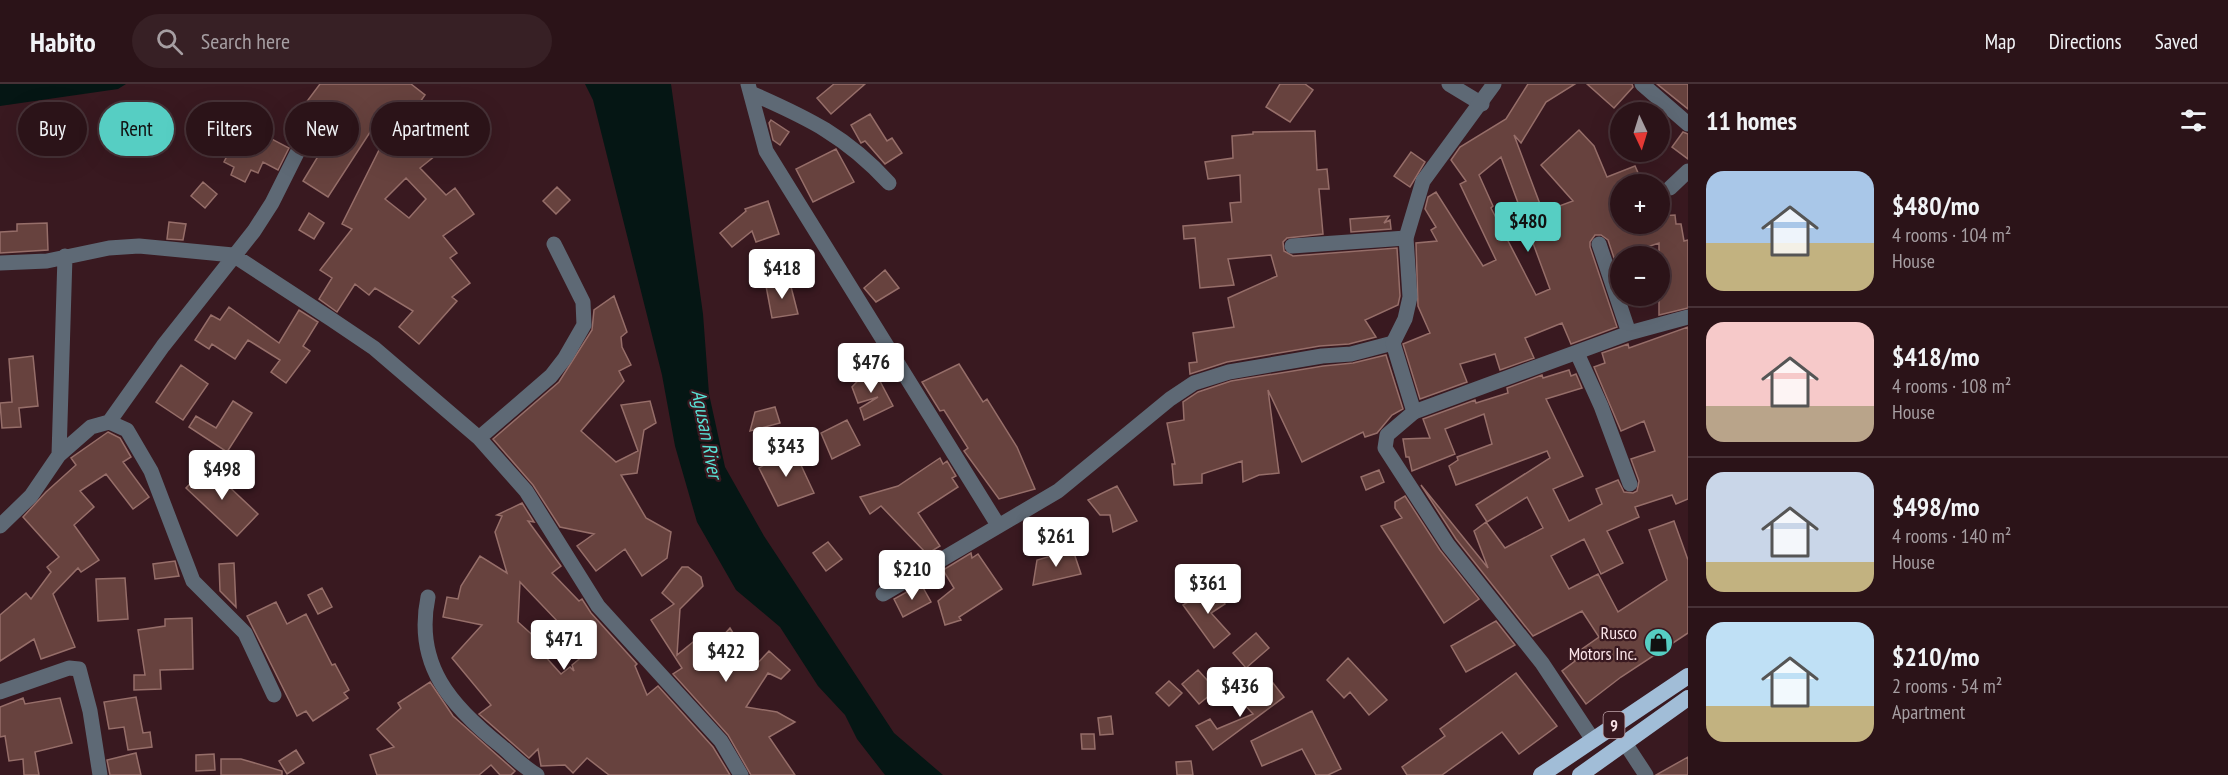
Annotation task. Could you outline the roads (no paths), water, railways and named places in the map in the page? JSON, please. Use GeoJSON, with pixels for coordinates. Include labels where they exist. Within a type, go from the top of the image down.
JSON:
{"type":"FeatureCollection","features":[{"type":"Feature","properties":{"kind":"highway","name":"9"},"geometry":{"type":"LineString","coordinates":[[1541,775],[1688,676]]}},
{"type":"Feature","properties":{"kind":"highway","name":"9"},"geometry":{"type":"LineString","coordinates":[[1580,775],[1688,698]]}},
{"type":"Feature","properties":{"kind":"street"},"geometry":{"type":"LineString","coordinates":[[1449,84],[1482,104]]}},
{"type":"Feature","properties":{"kind":"street"},"geometry":{"type":"LineString","coordinates":[[1414,412],[1394,343],[1405,319],[1410,297],[1406,238],[1423,181],[1482,104],[1494,84]]}},
{"type":"Feature","properties":{"kind":"street"},"geometry":{"type":"LineString","coordinates":[[1642,84],[1688,124]]}},
{"type":"Feature","properties":{"kind":"street"},"geometry":{"type":"LineString","coordinates":[[749,89],[821,125],[846,141],[889,183]]}},
{"type":"Feature","properties":{"kind":"street"},"geometry":{"type":"LineString","coordinates":[[749,89],[766,151],[999,525]]}},
{"type":"Feature","properties":{"kind":"street"},"geometry":{"type":"LineString","coordinates":[[0,526],[31,496],[59,455],[91,427],[109,422],[163,346],[254,231],[272,203],[296,156]]}},
{"type":"Feature","properties":{"kind":"street"},"geometry":{"type":"LineString","coordinates":[[1670,188],[1688,171]]}},
{"type":"Feature","properties":{"kind":"street"},"geometry":{"type":"LineString","coordinates":[[1292,246],[1406,238]]}},
{"type":"Feature","properties":{"kind":"street"},"geometry":{"type":"LineString","coordinates":[[479,438],[550,376],[565,358],[584,325],[583,302],[554,244]]}},
{"type":"Feature","properties":{"kind":"street"},"geometry":{"type":"LineString","coordinates":[[1599,244],[1629,333]]}},
{"type":"Feature","properties":{"kind":"street"},"geometry":{"type":"LineString","coordinates":[[0,263],[48,261],[65,256],[138,246],[233,255],[374,348],[479,438],[526,490],[598,606],[721,741],[741,775]]}},
{"type":"Feature","properties":{"kind":"street"},"geometry":{"type":"LineString","coordinates":[[59,455],[65,256]]}},
{"type":"Feature","properties":{"kind":"street"},"geometry":{"type":"LineString","coordinates":[[1593,740],[1542,663],[1448,545],[1391,460],[1384,440],[1414,412],[1629,333],[1688,317]]}},
{"type":"Feature","properties":{"kind":"street"},"geometry":{"type":"LineString","coordinates":[[883,594],[1058,492],[1170,399],[1202,380],[1229,372],[1322,356],[1352,354],[1394,343]]}},
{"type":"Feature","properties":{"kind":"street"},"geometry":{"type":"LineString","coordinates":[[1577,353],[1601,406],[1630,484]]}},
{"type":"Feature","properties":{"kind":"street"},"geometry":{"type":"LineString","coordinates":[[109,422],[127,430],[152,471],[193,581],[245,633],[274,694]]}},
{"type":"Feature","properties":{"kind":"street"},"geometry":{"type":"LineString","coordinates":[[428,597],[424,630],[435,676],[468,719],[537,775]]}},
{"type":"Feature","properties":{"kind":"street"},"geometry":{"type":"LineString","coordinates":[[0,692],[69,668],[80,669],[90,711],[100,775]]}},
{"type":"Feature","properties":{"kind":"street"},"geometry":{"type":"LineString","coordinates":[[1625,743],[1646,775]]}},
{"type":"Feature","properties":{"kind":"water"},"geometry":{"type":"Polygon","coordinates":[[[0,84],[126,84],[118,89],[0,106],[0,84]]]}},
{"type":"Feature","properties":{"kind":"water","name":"Agusan River"},"geometry":{"type":"Polygon","coordinates":[[[585,84],[671,84],[703,314],[709,394],[725,467],[764,536],[894,733],[943,775],[885,775],[857,739],[845,715],[818,686],[780,627],[736,590],[697,522],[675,446],[662,375],[593,100],[585,84]]]}},
{"type":"Feature","properties":{"kind":"place","name":"Rusco Motors Inc."},"geometry":{"type":"Point","coordinates":[1658,642]}}]}
